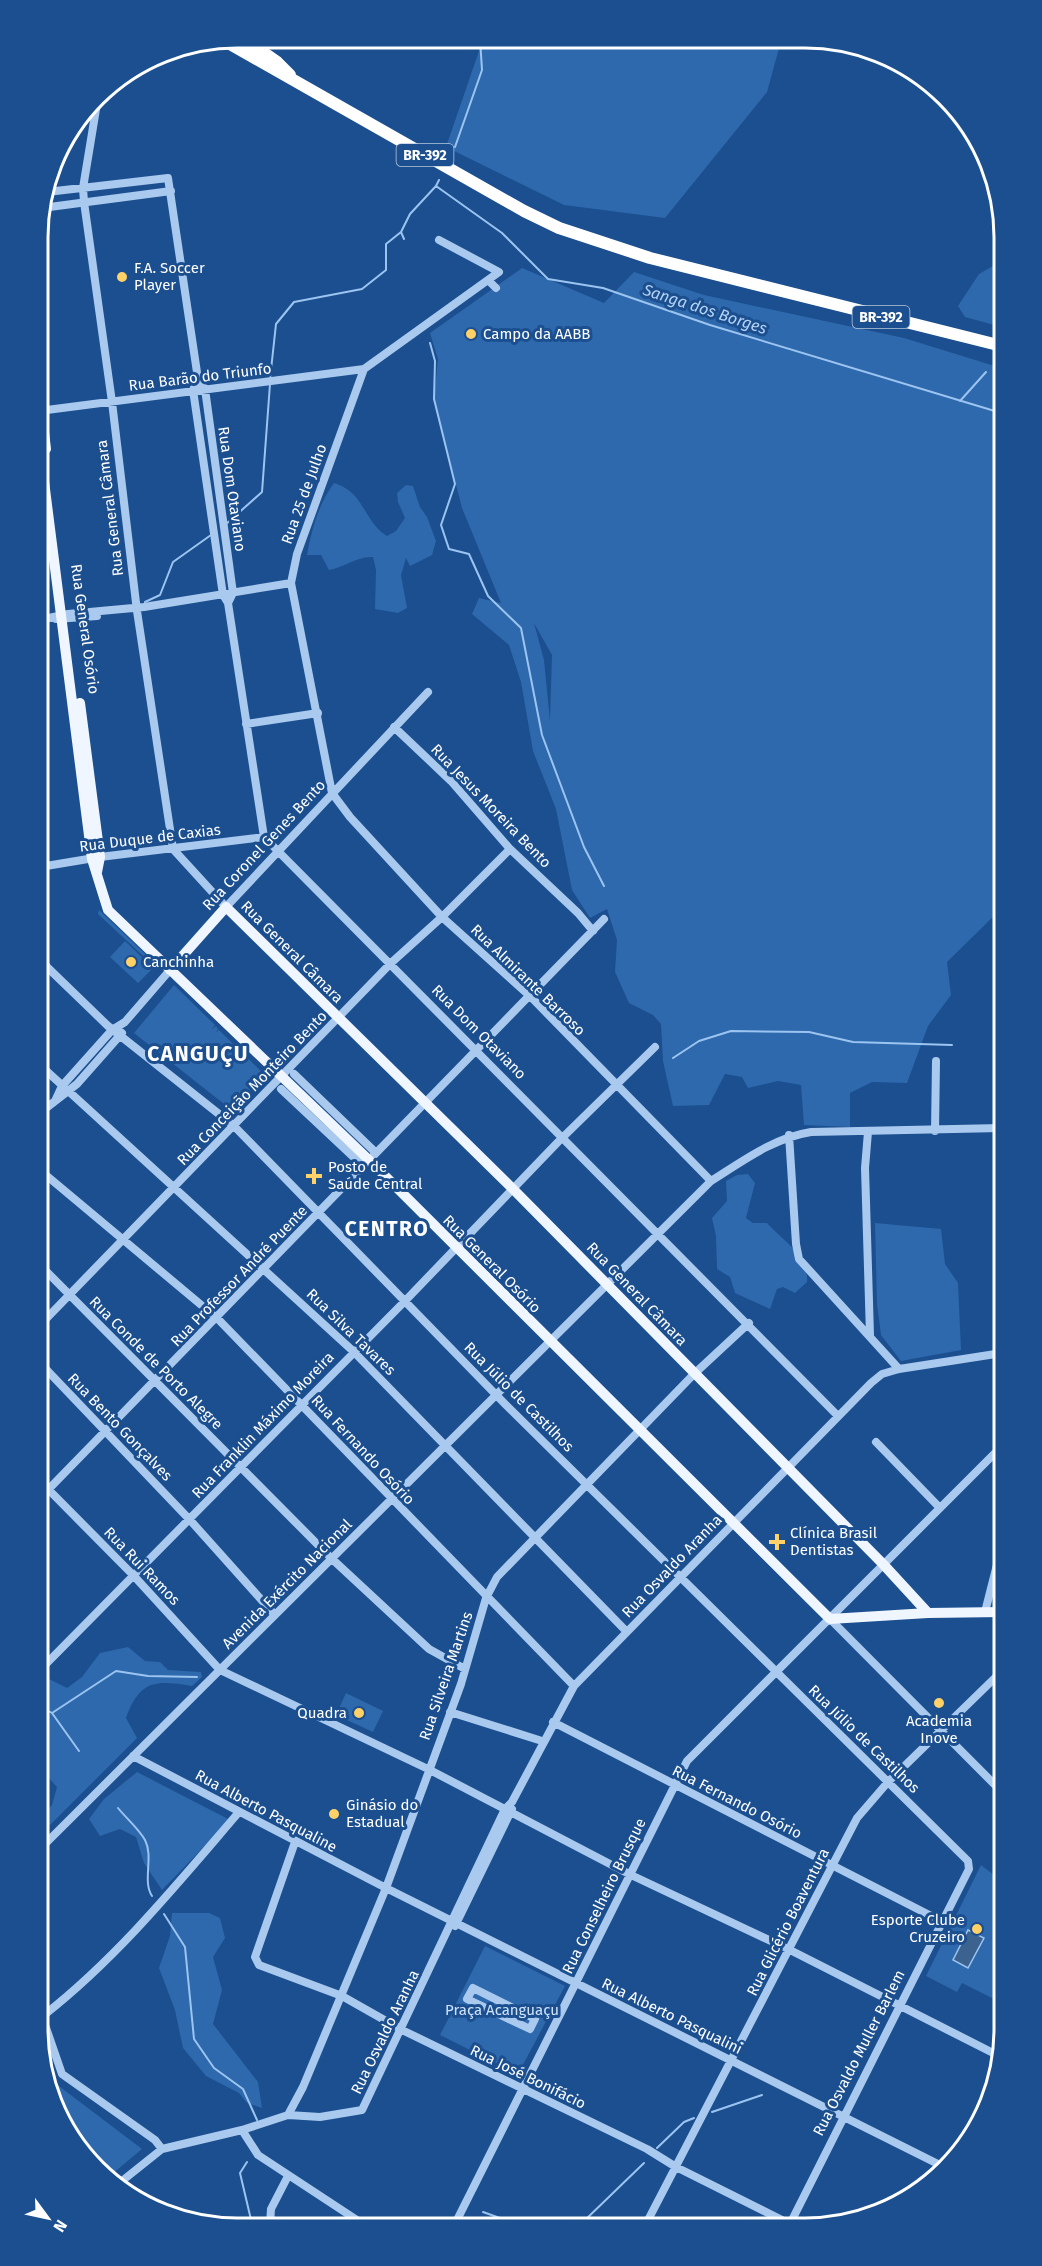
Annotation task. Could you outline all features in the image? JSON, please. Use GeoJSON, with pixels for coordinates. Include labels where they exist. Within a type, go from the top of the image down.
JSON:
{"type":"FeatureCollection","features":[{"type":"Feature","properties":{"kind":"highway","name":"BR-392"},"geometry":{"type":"LineString","coordinates":[[236,48],[273,71],[293,78],[524,211],[559,228],[650,258],[994,344]]}},
{"type":"Feature","properties":{"kind":"highway","name":"BR-392"},"geometry":{"type":"LineString","coordinates":[[257,48],[277,62],[293,78]]}},
{"type":"Feature","properties":{"kind":"main road","name":"Rua General Osório"},"geometry":{"type":"LineString","coordinates":[[48,483],[63,617]]}},
{"type":"Feature","properties":{"kind":"main road","name":"Rua General Osório"},"geometry":{"type":"LineString","coordinates":[[48,508],[98,872],[108,910],[280,1077],[368,1158],[550,1343],[830,1619]]}},
{"type":"Feature","properties":{"kind":"main road","name":"Rua Coronel Genes Bento"},"geometry":{"type":"LineString","coordinates":[[170,970],[226,908]]}},
{"type":"Feature","properties":{"kind":"main road","name":"Rua General Câmara"},"geometry":{"type":"LineString","coordinates":[[226,908],[513,1189],[883,1564],[928,1613]]}},
{"type":"Feature","properties":{"kind":"main road"},"geometry":{"type":"LineString","coordinates":[[830,1619],[928,1613],[994,1612]]}},
{"type":"Feature","properties":{"kind":"street","name":"Rua General Câmara"},"geometry":{"type":"LineString","coordinates":[[96,111],[83,188],[84,202],[172,849],[226,908]]}},
{"type":"Feature","properties":{"kind":"street","name":"Rua Dom Otaviano"},"geometry":{"type":"LineString","coordinates":[[83,188],[168,178],[198,379],[205,389],[233,593]]}},
{"type":"Feature","properties":{"kind":"street"},"geometry":{"type":"LineString","coordinates":[[53,191],[83,188]]}},
{"type":"Feature","properties":{"kind":"street"},"geometry":{"type":"LineString","coordinates":[[51,207],[171,191]]}},
{"type":"Feature","properties":{"kind":"street"},"geometry":{"type":"LineString","coordinates":[[364,369],[498,273],[498,270],[439,240]]}},
{"type":"Feature","properties":{"kind":"street"},"geometry":{"type":"LineString","coordinates":[[488,280],[496,288]]}},
{"type":"Feature","properties":{"kind":"street","name":"Rua Barão do Triunfo"},"geometry":{"type":"LineString","coordinates":[[48,410],[364,369]]}},
{"type":"Feature","properties":{"kind":"street","name":"Rua 25 de Julho"},"geometry":{"type":"LineString","coordinates":[[332,793],[291,583],[297,554],[364,369]]}},
{"type":"Feature","properties":{"kind":"street","name":"Rua Dom Otaviano"},"geometry":{"type":"LineString","coordinates":[[198,379],[194,390],[215,542],[223,595],[228,603],[264,837],[276,852],[391,963],[749,1323],[838,1416]]}},
{"type":"Feature","properties":{"kind":"street"},"geometry":{"type":"LineString","coordinates":[[206,479],[217,478]]}},
{"type":"Feature","properties":{"kind":"street"},"geometry":{"type":"LineString","coordinates":[[215,542],[225,540]]}},
{"type":"Feature","properties":{"kind":"street"},"geometry":{"type":"LineString","coordinates":[[48,619],[139,608],[291,583]]}},
{"type":"Feature","properties":{"kind":"street"},"geometry":{"type":"LineString","coordinates":[[228,603],[233,593]]}},
{"type":"Feature","properties":{"kind":"street","name":"Rua Coronel Genes Bento"},"geometry":{"type":"LineString","coordinates":[[226,908],[428,692]]}},
{"type":"Feature","properties":{"kind":"street"},"geometry":{"type":"LineString","coordinates":[[246,724],[318,713]]}},
{"type":"Feature","properties":{"kind":"street","name":"Rua Jesus Moreira Bento"},"geometry":{"type":"LineString","coordinates":[[394,728],[451,781],[510,849],[578,913],[593,931]]}},
{"type":"Feature","properties":{"kind":"street","name":"Rua Almirante Barroso"},"geometry":{"type":"LineString","coordinates":[[332,793],[350,818],[442,916],[531,997],[614,1085],[711,1181]]}},
{"type":"Feature","properties":{"kind":"street","name":"Rua Duque de Caxias"},"geometry":{"type":"LineString","coordinates":[[48,866],[264,837]]}},
{"type":"Feature","properties":{"kind":"street","name":"Rua Conceição Monteiro Bento"},"geometry":{"type":"LineString","coordinates":[[48,1317],[391,963],[510,849]]}},
{"type":"Feature","properties":{"kind":"street","name":"Rua Professor André Puente"},"geometry":{"type":"LineString","coordinates":[[48,1487],[218,1319],[368,1158],[426,1104],[604,919]]}},
{"type":"Feature","properties":{"kind":"street","name":"Rua Júlio de Castilhos"},"geometry":{"type":"LineString","coordinates":[[48,968],[112,1030],[234,1126],[497,1395],[970,1866]]}},
{"type":"Feature","properties":{"kind":"street","name":"Rua Coronel Genes Bento"},"geometry":{"type":"LineString","coordinates":[[48,1106],[56,1099],[89,1055],[112,1030],[125,1022],[170,970]]}},
{"type":"Feature","properties":{"kind":"street","name":"Rua Coronel Genes Bento"},"geometry":{"type":"LineString","coordinates":[[64,1088],[98,1064],[121,1036],[125,1022]]}},
{"type":"Feature","properties":{"kind":"street","name":"Rua Franklin Máximo Moreira"},"geometry":{"type":"LineString","coordinates":[[48,1662],[190,1520],[353,1351],[405,1301],[614,1085],[655,1047]]}},
{"type":"Feature","properties":{"kind":"street"},"geometry":{"type":"LineString","coordinates":[[89,1055],[98,1064]]}},
{"type":"Feature","properties":{"kind":"street"},"geometry":{"type":"LineString","coordinates":[[935,1131],[936,1061]]}},
{"type":"Feature","properties":{"kind":"street","name":"Rua Silva Tavares"},"geometry":{"type":"LineString","coordinates":[[48,1073],[173,1190],[265,1269],[353,1351],[627,1632]]}},
{"type":"Feature","properties":{"kind":"street"},"geometry":{"type":"LineString","coordinates":[[294,1074],[368,1158]]}},
{"type":"Feature","properties":{"kind":"street"},"geometry":{"type":"LineString","coordinates":[[281,1089],[368,1158]]}},
{"type":"Feature","properties":{"kind":"street"},"geometry":{"type":"LineString","coordinates":[[994,1128],[811,1132],[789,1135],[796,1244],[800,1259],[899,1369],[994,1354]]}},
{"type":"Feature","properties":{"kind":"street"},"geometry":{"type":"LineString","coordinates":[[868,1132],[865,1168],[870,1335]]}},
{"type":"Feature","properties":{"kind":"street","name":"Avenida Exército Nacional"},"geometry":{"type":"LineString","coordinates":[[48,1841],[711,1181],[789,1135]]}},
{"type":"Feature","properties":{"kind":"street","name":"Rua Fernando Osório"},"geometry":{"type":"LineString","coordinates":[[48,1178],[125,1239],[218,1319],[573,1686]]}},
{"type":"Feature","properties":{"kind":"street","name":"Rua Conde de Porto Alegre"},"geometry":{"type":"LineString","coordinates":[[48,1273],[331,1558],[429,1649],[465,1669]]}},
{"type":"Feature","properties":{"kind":"street","name":"Rua Silveira Martins"},"geometry":{"type":"LineString","coordinates":[[288,2115],[303,2087],[386,1888],[465,1669],[486,1598],[497,1577],[694,1374],[749,1323]]}},
{"type":"Feature","properties":{"kind":"street","name":"Rua Osvaldo Aranha"},"geometry":{"type":"LineString","coordinates":[[288,2115],[320,2116],[362,2110],[542,1741],[573,1686],[838,1416],[882,1374],[899,1369]]}},
{"type":"Feature","properties":{"kind":"street","name":"Rua Bento Gonçalves"},"geometry":{"type":"LineString","coordinates":[[48,1371],[190,1520],[274,1614]]}},
{"type":"Feature","properties":{"kind":"street"},"geometry":{"type":"LineString","coordinates":[[876,1442],[940,1508]]}},
{"type":"Feature","properties":{"kind":"street"},"geometry":{"type":"LineString","coordinates":[[883,1564],[994,1454]]}},
{"type":"Feature","properties":{"kind":"street","name":"Rua Rui Ramos"},"geometry":{"type":"LineString","coordinates":[[48,1493],[134,1576],[220,1670]]}},
{"type":"Feature","properties":{"kind":"street","name":"Rua Conselheiro Brusque"},"geometry":{"type":"LineString","coordinates":[[458,2218],[687,1761],[883,1564]]}},
{"type":"Feature","properties":{"kind":"street"},"geometry":{"type":"LineString","coordinates":[[985,1612],[994,1577]]}},
{"type":"Feature","properties":{"kind":"street"},"geometry":{"type":"LineString","coordinates":[[830,1619],[994,1784]]}},
{"type":"Feature","properties":{"kind":"street"},"geometry":{"type":"LineString","coordinates":[[220,1670],[429,1769],[631,1875],[790,1950],[992,2053]]}},
{"type":"Feature","properties":{"kind":"street","name":"Rua Glicério Boaventura"},"geometry":{"type":"LineString","coordinates":[[649,2218],[857,1818],[888,1782],[994,1679]]}},
{"type":"Feature","properties":{"kind":"street"},"geometry":{"type":"LineString","coordinates":[[450,1712],[542,1741]]}},
{"type":"Feature","properties":{"kind":"street","name":"Rua Fernando Osório"},"geometry":{"type":"LineString","coordinates":[[553,1722],[941,1921]]}},
{"type":"Feature","properties":{"kind":"street","name":"Rua Alberto Pasqualine"},"geometry":{"type":"LineString","coordinates":[[133,1756],[386,1888]]}},
{"type":"Feature","properties":{"kind":"street"},"geometry":{"type":"LineString","coordinates":[[48,2012],[156,1909],[239,1812]]}},
{"type":"Feature","properties":{"kind":"street","name":"Rua José Bonifácio"},"geometry":{"type":"LineString","coordinates":[[295,1842],[255,1962],[342,1996],[402,2031],[647,2149],[676,2167],[780,2218]]}},
{"type":"Feature","properties":{"kind":"street","name":"Rua Osvaldo Muller Barlem"},"geometry":{"type":"LineString","coordinates":[[790,2218],[970,1866]]}},
{"type":"Feature","properties":{"kind":"street","name":"Rua Alberto Pasqualini"},"geometry":{"type":"LineString","coordinates":[[386,1888],[453,1925],[576,1983],[937,2164]]}},
{"type":"Feature","properties":{"kind":"street"},"geometry":{"type":"LineString","coordinates":[[473,1988],[515,2009],[535,2019],[530,2030],[468,1999],[473,1988]]}},
{"type":"Feature","properties":{"kind":"street"},"geometry":{"type":"LineString","coordinates":[[497,2013],[503,2003]]}},
{"type":"Feature","properties":{"kind":"street"},"geometry":{"type":"LineString","coordinates":[[510,2019],[515,2009]]}},
{"type":"Feature","properties":{"kind":"street"},"geometry":{"type":"LineString","coordinates":[[48,2035],[62,2074],[155,2140],[162,2149]]}},
{"type":"Feature","properties":{"kind":"street"},"geometry":{"type":"LineString","coordinates":[[123,2180],[162,2149],[242,2130],[288,2115]]}},
{"type":"Feature","properties":{"kind":"street"},"geometry":{"type":"LineString","coordinates":[[242,2130],[258,2156],[354,2218]]}},
{"type":"Feature","properties":{"kind":"street"},"geometry":{"type":"LineString","coordinates":[[270,2218],[271,2209],[288,2176]]}},
{"type":"Feature","properties":{"kind":"green space"},"geometry":{"type":"Polygon","coordinates":[[[478,48],[779,48],[767,92],[665,218],[564,205],[446,147],[478,48]]]}},
{"type":"Feature","properties":{"kind":"green space"},"geometry":{"type":"Polygon","coordinates":[[[994,265],[994,325],[965,317],[958,306],[979,274],[994,265]]]}},
{"type":"Feature","properties":{"kind":"green space"},"geometry":{"type":"Polygon","coordinates":[[[522,268],[604,303],[634,272],[704,295],[904,338],[994,366],[994,916],[947,962],[951,995],[928,1026],[907,1083],[872,1082],[850,1093],[850,1127],[804,1125],[801,1085],[778,1081],[748,1088],[742,1077],[725,1074],[709,1105],[673,1106],[663,1061],[661,1024],[653,1015],[629,1003],[615,972],[617,940],[607,909],[590,918],[572,890],[556,809],[533,751],[521,682],[509,645],[472,614],[479,598],[501,603],[462,508],[434,399],[438,359],[430,333],[522,268]],[[534,623],[544,660],[550,721],[552,655],[534,623]]]}},
{"type":"Feature","properties":{"kind":"green space"},"geometry":{"type":"Polygon","coordinates":[[[334,483],[352,493],[379,530],[387,536],[396,531],[405,518],[397,493],[406,485],[413,486],[436,541],[432,555],[410,566],[406,558],[401,575],[407,608],[398,613],[375,609],[376,570],[373,557],[362,558],[329,570],[321,555],[307,555],[316,518],[334,483]]]}},
{"type":"Feature","properties":{"kind":"green space"},"geometry":{"type":"Polygon","coordinates":[[[99,910],[158,966],[156,968],[98,914],[99,910]]]}},
{"type":"Feature","properties":{"kind":"green space","name":"Canchinha"},"geometry":{"type":"Polygon","coordinates":[[[125,941],[153,968],[138,983],[110,957],[125,941]]]}},
{"type":"Feature","properties":{"kind":"green space"},"geometry":{"type":"Polygon","coordinates":[[[174,985],[215,1025],[212,1029],[216,1026],[218,1029],[216,1032],[219,1030],[265,1075],[233,1111],[134,1033],[174,985]]]}},
{"type":"Feature","properties":{"kind":"green space"},"geometry":{"type":"Polygon","coordinates":[[[748,1174],[755,1183],[746,1218],[753,1223],[767,1223],[794,1249],[807,1272],[807,1282],[795,1293],[783,1287],[777,1289],[770,1309],[735,1293],[730,1277],[717,1269],[716,1236],[712,1218],[727,1201],[726,1181],[737,1175],[748,1174]]]}},
{"type":"Feature","properties":{"kind":"green space"},"geometry":{"type":"Polygon","coordinates":[[[875,1223],[941,1229],[945,1264],[958,1283],[961,1350],[901,1361],[881,1335],[877,1304],[875,1223]]]}},
{"type":"Feature","properties":{"kind":"green space"},"geometry":{"type":"Polygon","coordinates":[[[128,1647],[145,1661],[160,1662],[168,1670],[201,1672],[202,1677],[192,1686],[159,1683],[143,1690],[131,1705],[126,1718],[137,1738],[48,1827],[48,1809],[52,1805],[57,1787],[48,1777],[48,1678],[67,1688],[82,1677],[100,1653],[128,1647]]]}},
{"type":"Feature","properties":{"kind":"green space","name":"Quadra"},"geometry":{"type":"Polygon","coordinates":[[[346,1693],[383,1711],[373,1732],[336,1715],[346,1693]]]}},
{"type":"Feature","properties":{"kind":"green space"},"geometry":{"type":"Polygon","coordinates":[[[137,1772],[230,1820],[162,1890],[144,1863],[136,1837],[120,1829],[100,1836],[89,1819],[104,1799],[137,1772]]]}},
{"type":"Feature","properties":{"kind":"green space","name":"Esporte Clube Cruzeiro"},"geometry":{"type":"Polygon","coordinates":[[[981,1865],[994,1875],[994,1999],[962,1983],[957,1992],[926,1976],[981,1865]]]}},
{"type":"Feature","properties":{"kind":"green space"},"geometry":{"type":"Polygon","coordinates":[[[172,1913],[209,1913],[220,1918],[225,1938],[213,1957],[222,1990],[213,2024],[258,2082],[262,2108],[247,2103],[239,2093],[206,2076],[183,2048],[175,2010],[159,1968],[170,1936],[172,1913]]]}},
{"type":"Feature","properties":{"kind":"green space","name":"Praça Acanguaçu"},"geometry":{"type":"Polygon","coordinates":[[[485,1946],[565,1986],[518,2074],[440,2035],[485,1946]]]}},
{"type":"Feature","properties":{"kind":"green space"},"geometry":{"type":"Polygon","coordinates":[[[56,2084],[142,2149],[114,2172],[96,2154],[73,2123],[56,2084]]]}},
{"type":"Feature","properties":{"kind":"shaded area"},"geometry":{"type":"Polygon","coordinates":[[[968,1930],[984,1938],[968,1968],[953,1960],[968,1930]]]}},
{"type":"Feature","properties":{"kind":"waterway","name":"Sanga dos Borges"},"geometry":{"type":"LineString","coordinates":[[455,147],[482,70],[481,48]]}},
{"type":"Feature","properties":{"kind":"waterway","name":"Sanga dos Borges"},"geometry":{"type":"LineString","coordinates":[[439,180],[436,186],[502,233],[548,279],[603,288],[710,325],[994,411]]}},
{"type":"Feature","properties":{"kind":"waterway"},"geometry":{"type":"LineString","coordinates":[[404,239],[401,232],[410,214],[436,186]]}},
{"type":"Feature","properties":{"kind":"waterway"},"geometry":{"type":"LineString","coordinates":[[270,379],[276,324],[294,302],[362,289],[386,270],[386,244],[401,232]]}},
{"type":"Feature","properties":{"kind":"waterway"},"geometry":{"type":"LineString","coordinates":[[430,343],[435,361],[434,399],[455,484],[441,525],[449,549],[469,554],[488,596],[521,628],[542,735],[584,847],[604,886]]}},
{"type":"Feature","properties":{"kind":"waterway"},"geometry":{"type":"LineString","coordinates":[[960,401],[986,372]]}},
{"type":"Feature","properties":{"kind":"waterway"},"geometry":{"type":"LineString","coordinates":[[226,524],[262,492],[270,384]]}},
{"type":"Feature","properties":{"kind":"waterway"},"geometry":{"type":"LineString","coordinates":[[145,602],[160,595],[173,562],[211,535]]}},
{"type":"Feature","properties":{"kind":"waterway"},"geometry":{"type":"LineString","coordinates":[[673,1058],[699,1041],[731,1031],[809,1032],[853,1042],[952,1045]]}},
{"type":"Feature","properties":{"kind":"waterway"},"geometry":{"type":"LineString","coordinates":[[52,1713],[116,1671],[148,1676],[197,1677]]}},
{"type":"Feature","properties":{"kind":"waterway"},"geometry":{"type":"LineString","coordinates":[[48,1711],[52,1713],[79,1751]]}},
{"type":"Feature","properties":{"kind":"waterway"},"geometry":{"type":"LineString","coordinates":[[118,1808],[145,1840],[148,1854],[148,1883],[152,1896]]}},
{"type":"Feature","properties":{"kind":"waterway"},"geometry":{"type":"LineString","coordinates":[[164,1914],[185,1947],[194,2039],[214,2068],[243,2089],[257,2120]]}},
{"type":"Feature","properties":{"kind":"waterway"},"geometry":{"type":"LineString","coordinates":[[712,2112],[762,2095]]}},
{"type":"Feature","properties":{"kind":"waterway"},"geometry":{"type":"LineString","coordinates":[[657,2148],[684,2122],[694,2118]]}},
{"type":"Feature","properties":{"kind":"waterway"},"geometry":{"type":"LineString","coordinates":[[247,2162],[240,2173],[251,2218]]}},
{"type":"Feature","properties":{"kind":"waterway"},"geometry":{"type":"LineString","coordinates":[[587,2218],[644,2163]]}},
{"type":"Feature","properties":{"kind":"waterway"},"geometry":{"type":"LineString","coordinates":[[483,2212],[500,2218]]}},
{"type":"Feature","properties":{"kind":"place","name":"F.A. Soccer Player"},"geometry":{"type":"Point","coordinates":[122,277]}},
{"type":"Feature","properties":{"kind":"place","name":"Campo da AABB"},"geometry":{"type":"Point","coordinates":[471,334]}},
{"type":"Feature","properties":{"kind":"place","name":"Canchinha"},"geometry":{"type":"Point","coordinates":[131,962]}},
{"type":"Feature","properties":{"kind":"place","name":"Posto de Saúde Central"},"geometry":{"type":"Point","coordinates":[314,1176]}},
{"type":"Feature","properties":{"kind":"place","name":"Clínica Brasil Dentistas"},"geometry":{"type":"Point","coordinates":[777,1542]}},
{"type":"Feature","properties":{"kind":"place","name":"Academia Inove"},"geometry":{"type":"Point","coordinates":[939,1703]}},
{"type":"Feature","properties":{"kind":"place","name":"Quadra"},"geometry":{"type":"Point","coordinates":[359,1713]}},
{"type":"Feature","properties":{"kind":"place","name":"Ginásio do Estadual"},"geometry":{"type":"Point","coordinates":[334,1814]}},
{"type":"Feature","properties":{"kind":"place","name":"Esporte Clube Cruzeiro"},"geometry":{"type":"Point","coordinates":[977,1929]}},
{"type":"Feature","properties":{"kind":"district","name":"CANGUÇU"},"geometry":{"type":"Point","coordinates":[198,1054]}},
{"type":"Feature","properties":{"kind":"district","name":"CENTRO"},"geometry":{"type":"Point","coordinates":[387,1229]}}]}
